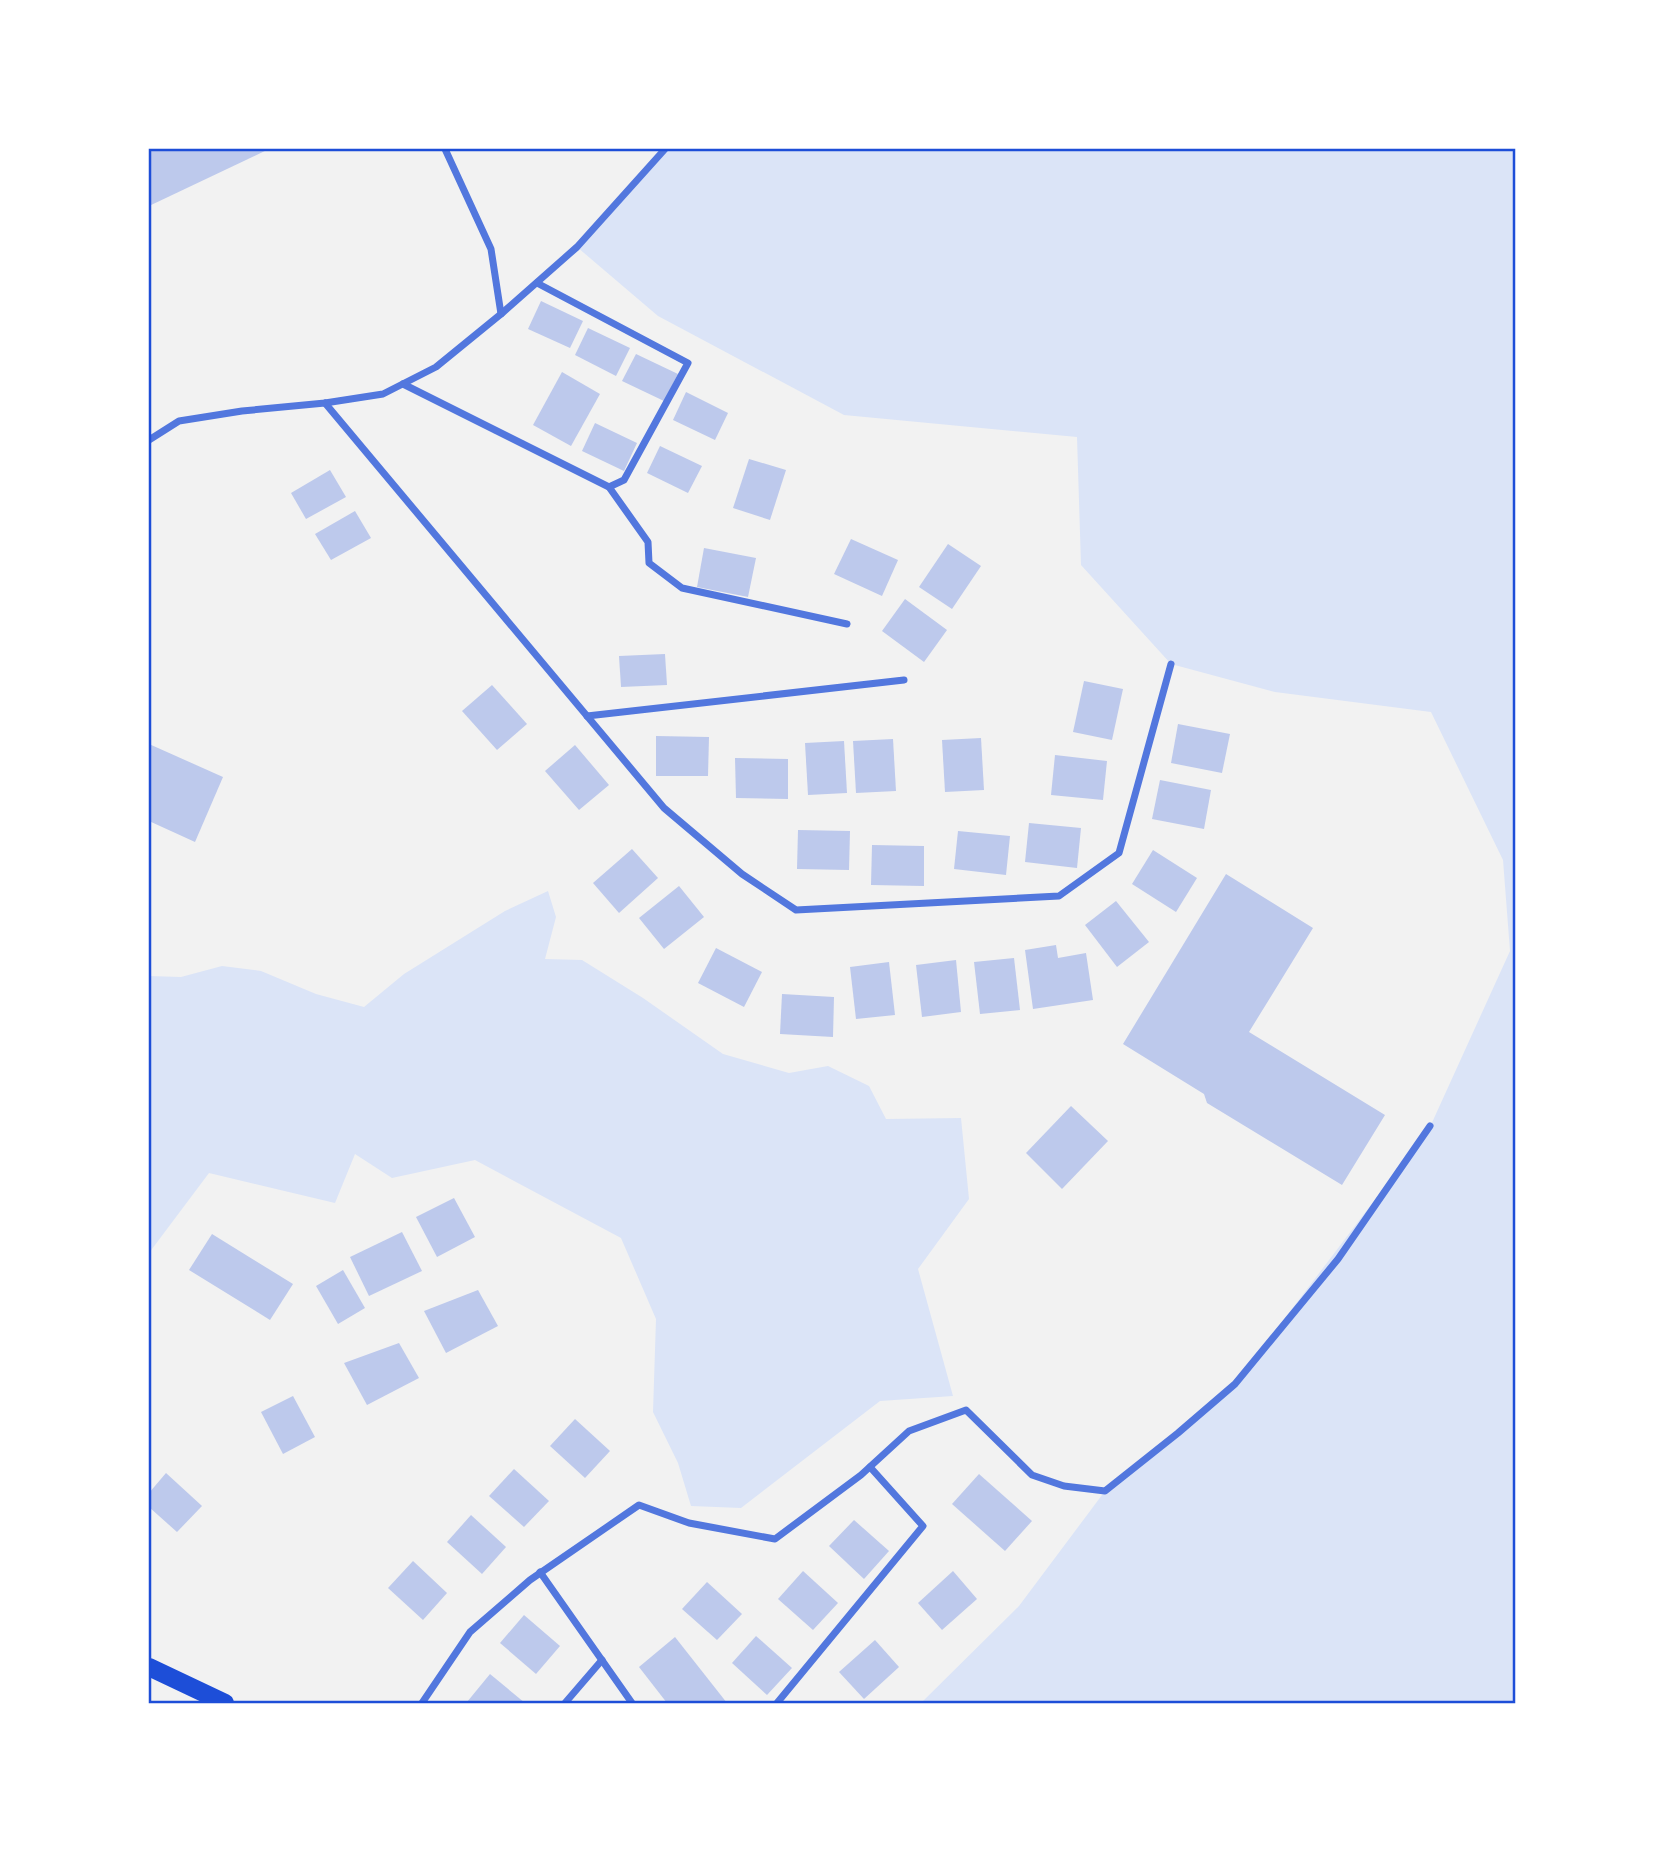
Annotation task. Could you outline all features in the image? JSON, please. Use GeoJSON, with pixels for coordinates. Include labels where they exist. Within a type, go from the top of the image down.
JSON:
{"type":"FeatureCollection","features":[{"type":"Feature","properties":{"kind":"main road"},"geometry":{"type":"LineString","coordinates":[[149,1667],[225,1703]]}},
{"type":"Feature","properties":{"kind":"street"},"geometry":{"type":"LineString","coordinates":[[445,149],[491,248],[501,314]]}},
{"type":"Feature","properties":{"kind":"street"},"geometry":{"type":"LineString","coordinates":[[149,440],[179,421],[242,411],[325,404],[383,394],[436,367],[576,247],[665,149]]}},
{"type":"Feature","properties":{"kind":"street"},"geometry":{"type":"LineString","coordinates":[[537,283],[688,363],[624,481],[609,487]]}},
{"type":"Feature","properties":{"kind":"street"},"geometry":{"type":"LineString","coordinates":[[403,384],[609,487],[648,542],[649,563],[681,588],[847,624]]}},
{"type":"Feature","properties":{"kind":"street"},"geometry":{"type":"LineString","coordinates":[[325,404],[664,808],[742,874],[796,910],[1059,896],[1119,853],[1171,664]]}},
{"type":"Feature","properties":{"kind":"street"},"geometry":{"type":"LineString","coordinates":[[587,716],[904,680]]}},
{"type":"Feature","properties":{"kind":"street"},"geometry":{"type":"LineString","coordinates":[[422,1703],[470,1632],[540,1572],[639,1505],[689,1523],[775,1539],[870,1467],[909,1431],[966,1410],[1032,1475],[1064,1486],[1105,1491],[1235,1384],[1338,1259],[1430,1126]]}},
{"type":"Feature","properties":{"kind":"street"},"geometry":{"type":"LineString","coordinates":[[777,1703],[923,1526],[870,1467]]}},
{"type":"Feature","properties":{"kind":"street"},"geometry":{"type":"LineString","coordinates":[[540,1572],[632,1703]]}},
{"type":"Feature","properties":{"kind":"street"},"geometry":{"type":"LineString","coordinates":[[565,1703],[602,1660]]}},
{"type":"Feature","properties":{"kind":"shaded area"},"geometry":{"type":"Polygon","coordinates":[[[665,149],[1515,149],[1515,1703],[921,1703],[1019,1606],[1105,1491],[1235,1384],[1430,1127],[1510,951],[1503,860],[1431,712],[1275,692],[1171,664],[1081,565],[1077,437],[844,415],[658,316],[577,247],[665,149]]]}},
{"type":"Feature","properties":{"kind":"shaded area"},"geometry":{"type":"Polygon","coordinates":[[[548,891],[556,917],[545,959],[582,960],[643,998],[723,1054],[789,1073],[828,1066],[869,1086],[886,1119],[961,1118],[969,1199],[918,1269],[953,1396],[880,1401],[741,1508],[691,1506],[678,1463],[653,1412],[656,1319],[621,1238],[475,1160],[392,1178],[355,1154],[335,1203],[209,1173],[149,1253],[149,976],[181,977],[222,966],[261,971],[316,994],[364,1007],[404,974],[505,911],[548,891]]]}},
{"type":"Feature","properties":{"kind":"building"},"geometry":{"type":"Polygon","coordinates":[[[149,149],[269,149],[149,206],[149,149]]]}},
{"type":"Feature","properties":{"kind":"building"},"geometry":{"type":"Polygon","coordinates":[[[541,301],[583,321],[570,348],[528,329],[541,301]]]}},
{"type":"Feature","properties":{"kind":"building"},"geometry":{"type":"Polygon","coordinates":[[[588,328],[630,348],[616,376],[575,355],[588,328]]]}},
{"type":"Feature","properties":{"kind":"building"},"geometry":{"type":"Polygon","coordinates":[[[636,354],[678,374],[664,401],[622,381],[636,354]]]}},
{"type":"Feature","properties":{"kind":"building"},"geometry":{"type":"Polygon","coordinates":[[[562,372],[600,394],[571,446],[533,425],[562,372]]]}},
{"type":"Feature","properties":{"kind":"building"},"geometry":{"type":"Polygon","coordinates":[[[686,392],[728,413],[715,440],[673,420],[686,392]]]}},
{"type":"Feature","properties":{"kind":"building"},"geometry":{"type":"Polygon","coordinates":[[[595,423],[637,443],[624,471],[582,451],[595,423]]]}},
{"type":"Feature","properties":{"kind":"building"},"geometry":{"type":"Polygon","coordinates":[[[660,446],[702,466],[688,493],[647,473],[660,446]]]}},
{"type":"Feature","properties":{"kind":"building"},"geometry":{"type":"Polygon","coordinates":[[[749,459],[786,470],[770,520],[733,508],[749,459]]]}},
{"type":"Feature","properties":{"kind":"building"},"geometry":{"type":"Polygon","coordinates":[[[330,470],[346,497],[306,519],[291,493],[330,470]]]}},
{"type":"Feature","properties":{"kind":"building"},"geometry":{"type":"Polygon","coordinates":[[[355,511],[371,538],[331,560],[315,534],[355,511]]]}},
{"type":"Feature","properties":{"kind":"building"},"geometry":{"type":"Polygon","coordinates":[[[851,539],[898,560],[882,596],[834,574],[851,539]]]}},
{"type":"Feature","properties":{"kind":"building"},"geometry":{"type":"Polygon","coordinates":[[[948,544],[981,566],[952,609],[919,587],[948,544]]]}},
{"type":"Feature","properties":{"kind":"building"},"geometry":{"type":"Polygon","coordinates":[[[704,548],[756,558],[748,597],[697,587],[704,548]]]}},
{"type":"Feature","properties":{"kind":"building"},"geometry":{"type":"Polygon","coordinates":[[[905,599],[947,630],[924,662],[882,631],[905,599]]]}},
{"type":"Feature","properties":{"kind":"building"},"geometry":{"type":"Polygon","coordinates":[[[665,654],[667,685],[621,687],[619,656],[665,654]]]}},
{"type":"Feature","properties":{"kind":"building"},"geometry":{"type":"Polygon","coordinates":[[[1084,681],[1123,689],[1112,740],[1073,732],[1084,681]]]}},
{"type":"Feature","properties":{"kind":"building"},"geometry":{"type":"Polygon","coordinates":[[[492,685],[527,724],[497,750],[462,711],[492,685]]]}},
{"type":"Feature","properties":{"kind":"building"},"geometry":{"type":"Polygon","coordinates":[[[1178,724],[1230,734],[1222,773],[1171,763],[1178,724]]]}},
{"type":"Feature","properties":{"kind":"building"},"geometry":{"type":"Polygon","coordinates":[[[656,736],[709,737],[708,776],[656,776],[656,736]]]}},
{"type":"Feature","properties":{"kind":"building"},"geometry":{"type":"Polygon","coordinates":[[[981,738],[984,790],[945,792],[942,740],[981,738]]]}},
{"type":"Feature","properties":{"kind":"building"},"geometry":{"type":"Polygon","coordinates":[[[893,739],[896,791],[856,793],[853,741],[893,739]]]}},
{"type":"Feature","properties":{"kind":"building"},"geometry":{"type":"Polygon","coordinates":[[[844,741],[847,793],[808,795],[805,743],[844,741]]]}},
{"type":"Feature","properties":{"kind":"building"},"geometry":{"type":"Polygon","coordinates":[[[149,744],[223,777],[195,842],[149,821],[149,744]]]}},
{"type":"Feature","properties":{"kind":"building"},"geometry":{"type":"Polygon","coordinates":[[[575,745],[609,785],[579,810],[545,771],[575,745]]]}},
{"type":"Feature","properties":{"kind":"building"},"geometry":{"type":"Polygon","coordinates":[[[1055,755],[1107,761],[1103,800],[1051,795],[1055,755]]]}},
{"type":"Feature","properties":{"kind":"building"},"geometry":{"type":"Polygon","coordinates":[[[735,758],[788,759],[788,799],[736,798],[735,758]]]}},
{"type":"Feature","properties":{"kind":"building"},"geometry":{"type":"Polygon","coordinates":[[[1160,780],[1211,790],[1204,829],[1152,819],[1160,780]]]}},
{"type":"Feature","properties":{"kind":"building"},"geometry":{"type":"Polygon","coordinates":[[[1029,823],[1081,828],[1077,868],[1025,862],[1029,823]]]}},
{"type":"Feature","properties":{"kind":"building"},"geometry":{"type":"Polygon","coordinates":[[[798,830],[850,831],[849,870],[797,869],[798,830]]]}},
{"type":"Feature","properties":{"kind":"building"},"geometry":{"type":"Polygon","coordinates":[[[958,831],[1010,836],[1006,875],[954,869],[958,831]]]}},
{"type":"Feature","properties":{"kind":"building"},"geometry":{"type":"Polygon","coordinates":[[[872,845],[924,846],[924,886],[871,885],[872,845]]]}},
{"type":"Feature","properties":{"kind":"building"},"geometry":{"type":"Polygon","coordinates":[[[632,849],[658,878],[619,913],[593,883],[632,849]]]}},
{"type":"Feature","properties":{"kind":"building"},"geometry":{"type":"Polygon","coordinates":[[[1153,850],[1197,878],[1176,912],[1132,884],[1153,850]]]}},
{"type":"Feature","properties":{"kind":"building"},"geometry":{"type":"Polygon","coordinates":[[[1226,874],[1313,928],[1249,1032],[1385,1115],[1342,1185],[1207,1103],[1204,1094],[1123,1044],[1226,874]]]}},
{"type":"Feature","properties":{"kind":"building"},"geometry":{"type":"Polygon","coordinates":[[[679,886],[704,917],[664,949],[639,918],[679,886]]]}},
{"type":"Feature","properties":{"kind":"building"},"geometry":{"type":"Polygon","coordinates":[[[1116,901],[1149,942],[1117,967],[1085,925],[1116,901]]]}},
{"type":"Feature","properties":{"kind":"building"},"geometry":{"type":"Polygon","coordinates":[[[1056,945],[1058,958],[1086,953],[1093,1000],[1033,1009],[1025,950],[1056,945]]]}},
{"type":"Feature","properties":{"kind":"building"},"geometry":{"type":"Polygon","coordinates":[[[716,948],[762,972],[744,1007],[698,983],[716,948]]]}},
{"type":"Feature","properties":{"kind":"building"},"geometry":{"type":"Polygon","coordinates":[[[1014,958],[1020,1010],[980,1014],[974,962],[1014,958]]]}},
{"type":"Feature","properties":{"kind":"building"},"geometry":{"type":"Polygon","coordinates":[[[956,960],[961,1012],[922,1017],[916,965],[956,960]]]}},
{"type":"Feature","properties":{"kind":"building"},"geometry":{"type":"Polygon","coordinates":[[[889,962],[895,1015],[856,1019],[850,967],[889,962]]]}},
{"type":"Feature","properties":{"kind":"building"},"geometry":{"type":"Polygon","coordinates":[[[782,994],[834,997],[833,1037],[780,1034],[782,994]]]}},
{"type":"Feature","properties":{"kind":"building"},"geometry":{"type":"Polygon","coordinates":[[[1071,1106],[1108,1141],[1062,1189],[1026,1153],[1071,1106]]]}},
{"type":"Feature","properties":{"kind":"building"},"geometry":{"type":"Polygon","coordinates":[[[454,1198],[475,1237],[437,1257],[416,1217],[454,1198]]]}},
{"type":"Feature","properties":{"kind":"building"},"geometry":{"type":"Polygon","coordinates":[[[402,1232],[422,1271],[369,1296],[350,1257],[402,1232]]]}},
{"type":"Feature","properties":{"kind":"building"},"geometry":{"type":"Polygon","coordinates":[[[212,1234],[293,1284],[270,1320],[189,1270],[212,1234]]]}},
{"type":"Feature","properties":{"kind":"building"},"geometry":{"type":"Polygon","coordinates":[[[343,1270],[365,1308],[338,1324],[316,1286],[343,1270]]]}},
{"type":"Feature","properties":{"kind":"building"},"geometry":{"type":"Polygon","coordinates":[[[478,1290],[498,1326],[446,1353],[424,1311],[478,1290]]]}},
{"type":"Feature","properties":{"kind":"building"},"geometry":{"type":"Polygon","coordinates":[[[399,1343],[419,1378],[367,1405],[344,1363],[399,1343]]]}},
{"type":"Feature","properties":{"kind":"building"},"geometry":{"type":"Polygon","coordinates":[[[293,1396],[315,1437],[283,1454],[261,1412],[293,1396]]]}},
{"type":"Feature","properties":{"kind":"building"},"geometry":{"type":"Polygon","coordinates":[[[575,1419],[610,1451],[585,1478],[550,1446],[575,1419]]]}},
{"type":"Feature","properties":{"kind":"building"},"geometry":{"type":"Polygon","coordinates":[[[514,1469],[549,1501],[524,1527],[489,1496],[514,1469]]]}},
{"type":"Feature","properties":{"kind":"building"},"geometry":{"type":"Polygon","coordinates":[[[166,1473],[202,1506],[177,1532],[149,1507],[149,1493],[166,1473]]]}},
{"type":"Feature","properties":{"kind":"building"},"geometry":{"type":"Polygon","coordinates":[[[979,1474],[1032,1521],[1005,1551],[952,1504],[979,1474]]]}},
{"type":"Feature","properties":{"kind":"building"},"geometry":{"type":"Polygon","coordinates":[[[471,1515],[506,1547],[482,1574],[447,1542],[471,1515]]]}},
{"type":"Feature","properties":{"kind":"building"},"geometry":{"type":"Polygon","coordinates":[[[854,1520],[889,1551],[864,1579],[829,1546],[854,1520]]]}},
{"type":"Feature","properties":{"kind":"building"},"geometry":{"type":"Polygon","coordinates":[[[413,1561],[447,1593],[423,1620],[388,1588],[413,1561]]]}},
{"type":"Feature","properties":{"kind":"building"},"geometry":{"type":"Polygon","coordinates":[[[803,1571],[838,1603],[813,1630],[778,1599],[803,1571]]]}},
{"type":"Feature","properties":{"kind":"building"},"geometry":{"type":"Polygon","coordinates":[[[953,1571],[977,1599],[942,1630],[918,1603],[953,1571]]]}},
{"type":"Feature","properties":{"kind":"building"},"geometry":{"type":"Polygon","coordinates":[[[707,1582],[742,1614],[717,1640],[682,1609],[707,1582]]]}},
{"type":"Feature","properties":{"kind":"building"},"geometry":{"type":"Polygon","coordinates":[[[524,1615],[560,1646],[536,1674],[500,1643],[524,1615]]]}},
{"type":"Feature","properties":{"kind":"building"},"geometry":{"type":"Polygon","coordinates":[[[756,1636],[792,1668],[767,1695],[732,1663],[756,1636]]]}},
{"type":"Feature","properties":{"kind":"building"},"geometry":{"type":"Polygon","coordinates":[[[675,1637],[727,1703],[667,1703],[639,1667],[675,1637]]]}},
{"type":"Feature","properties":{"kind":"building"},"geometry":{"type":"Polygon","coordinates":[[[875,1640],[899,1667],[864,1699],[839,1672],[875,1640]]]}},
{"type":"Feature","properties":{"kind":"building"},"geometry":{"type":"Polygon","coordinates":[[[490,1674],[525,1703],[467,1702],[490,1674]]]}}]}
